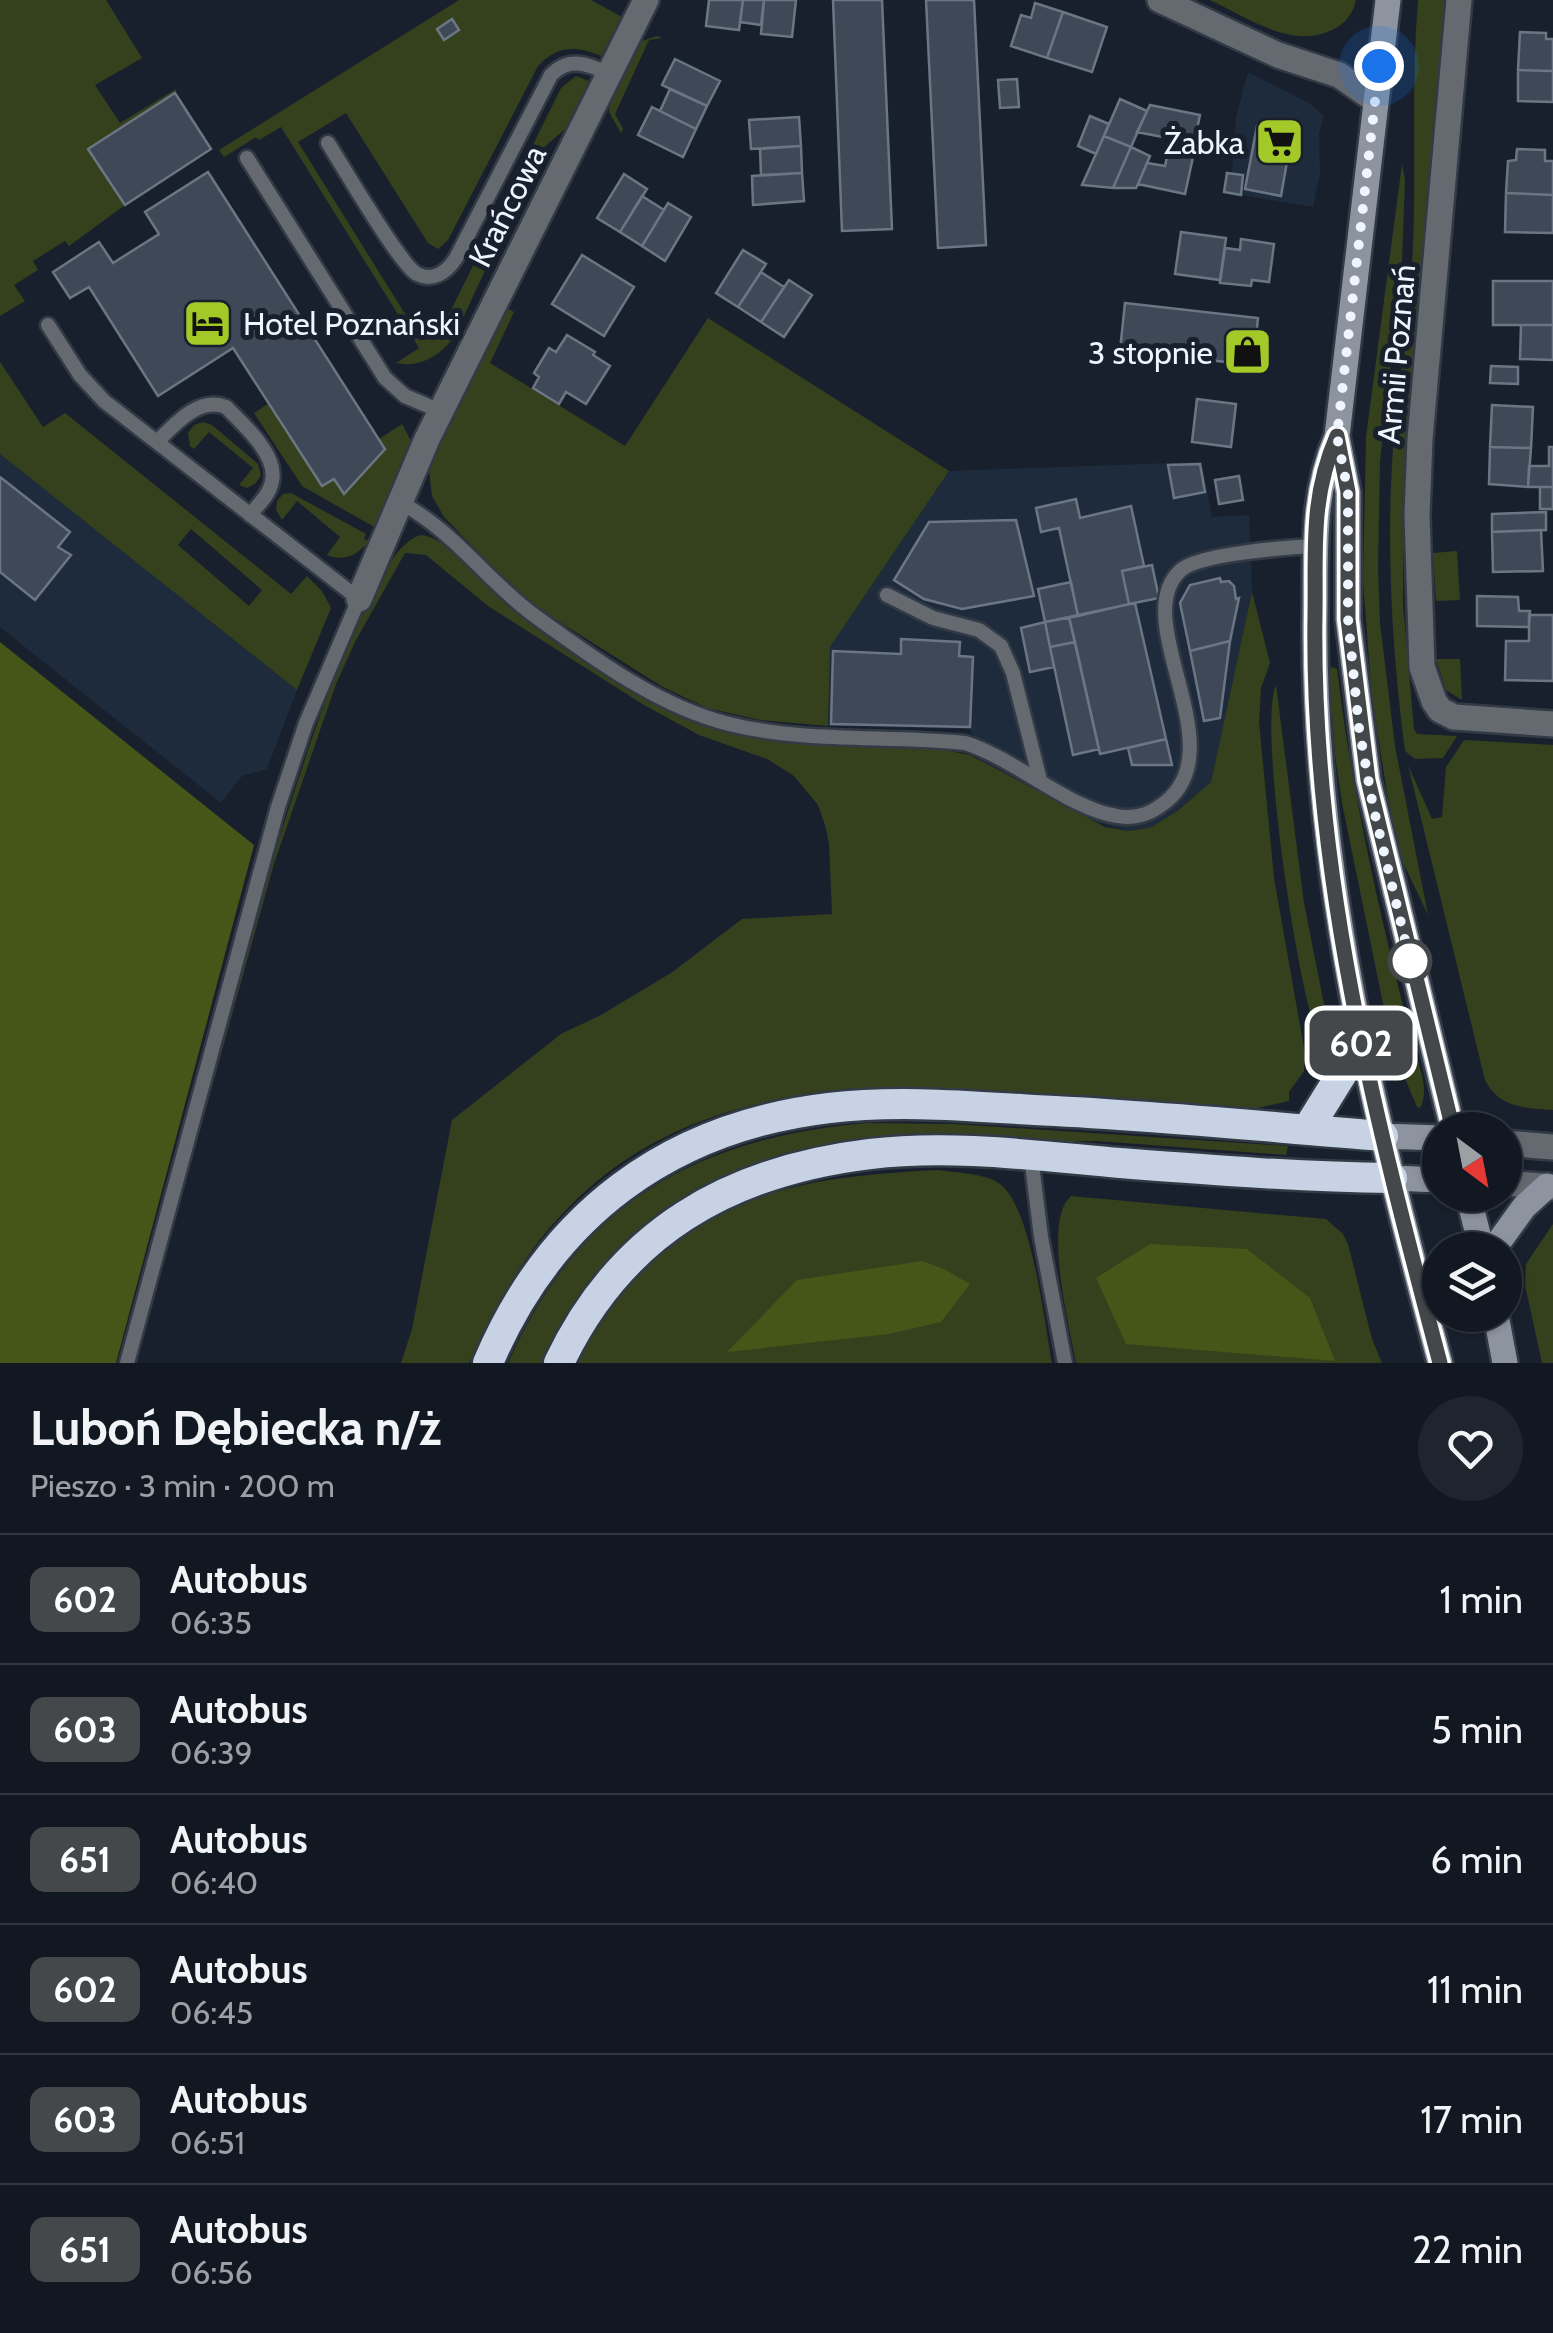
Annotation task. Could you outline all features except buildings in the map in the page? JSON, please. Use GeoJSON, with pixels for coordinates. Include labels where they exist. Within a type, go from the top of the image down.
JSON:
{"type":"FeatureCollection","features":[{"type":"Feature","properties":{"kind":"highway"},"geometry":{"type":"LineString","coordinates":[[1306,1130],[1362,1043]]}},
{"type":"Feature","properties":{"kind":"highway"},"geometry":{"type":"LineString","coordinates":[[488,1363],[522,1296],[573,1229],[610,1194],[652,1165],[730,1129],[780,1116],[884,1105],[1072,1112],[1383,1136]]}},
{"type":"Feature","properties":{"kind":"highway"},"geometry":{"type":"LineString","coordinates":[[559,1363],[594,1300],[634,1254],[678,1219],[748,1182],[796,1168],[872,1154],[1031,1156],[1246,1173],[1392,1178]]}},
{"type":"Feature","properties":{"kind":"main road","name":"Armii Poznań"},"geometry":{"type":"LineString","coordinates":[[1388,0],[1337,436],[1318,492],[1314,675],[1319,767],[1339,924],[1392,1178],[1440,1363]]}},
{"type":"Feature","properties":{"kind":"main road","name":"Armii Poznań"},"geometry":{"type":"LineString","coordinates":[[1337,436],[1348,492],[1348,619],[1365,762],[1448,1112]]}},
{"type":"Feature","properties":{"kind":"main road"},"geometry":{"type":"LineString","coordinates":[[1383,1136],[1422,1137]]}},
{"type":"Feature","properties":{"kind":"main road"},"geometry":{"type":"LineString","coordinates":[[1392,1178],[1422,1179]]}},
{"type":"Feature","properties":{"kind":"main road"},"geometry":{"type":"LineString","coordinates":[[1506,1232],[1524,1208],[1550,1187]]}},
{"type":"Feature","properties":{"kind":"main road"},"geometry":{"type":"LineString","coordinates":[[1499,1332],[1505,1363]]}},
{"type":"Feature","properties":{"kind":"street","name":"Krańcowa"},"geometry":{"type":"LineString","coordinates":[[359,599],[440,410],[646,0]]}},
{"type":"Feature","properties":{"kind":"street"},"geometry":{"type":"LineString","coordinates":[[1160,0],[1278,56],[1348,80],[1375,100]]}},
{"type":"Feature","properties":{"kind":"street","name":"Armii Poznań"},"geometry":{"type":"LineString","coordinates":[[1459,0],[1418,498],[1422,668],[1428,691],[1440,710],[1469,720],[1553,724]]}},
{"type":"Feature","properties":{"kind":"street"},"geometry":{"type":"LineString","coordinates":[[1522,1144],[1553,1147]]}},
{"type":"Feature","properties":{"kind":"street"},"geometry":{"type":"LineString","coordinates":[[1522,1185],[1550,1187]]}},
{"type":"Feature","properties":{"kind":"lane"},"geometry":{"type":"LineString","coordinates":[[328,143],[403,260],[420,276],[430,278],[456,258],[551,75],[558,68],[579,62],[610,74]]}},
{"type":"Feature","properties":{"kind":"lane"},"geometry":{"type":"LineString","coordinates":[[247,158],[386,378],[406,396],[440,410]]}},
{"type":"Feature","properties":{"kind":"lane"},"geometry":{"type":"LineString","coordinates":[[48,325],[92,389],[359,599],[306,724],[278,806],[127,1363]]}},
{"type":"Feature","properties":{"kind":"lane"},"geometry":{"type":"LineString","coordinates":[[157,442],[179,421],[206,404],[226,407],[264,452],[273,470],[269,490],[250,515]]}},
{"type":"Feature","properties":{"kind":"lane"},"geometry":{"type":"LineString","coordinates":[[401,503],[437,527],[508,595],[544,622],[634,682],[700,715],[726,724],[778,732],[965,743],[1114,816],[1139,815],[1168,802],[1186,778],[1190,753],[1166,617],[1169,588],[1182,568],[1271,549],[1316,546]]}},
{"type":"Feature","properties":{"kind":"lane"},"geometry":{"type":"LineString","coordinates":[[887,595],[934,618],[979,630],[1001,646],[1013,673],[1040,780]]}},
{"type":"Feature","properties":{"kind":"lane"},"geometry":{"type":"LineString","coordinates":[[1031,1156],[1041,1237],[1066,1363]]}},
{"type":"Feature","properties":{"kind":"shaded area"},"geometry":{"type":"Polygon","coordinates":[[[1248,72],[1309,103],[1324,116],[1313,207],[1241,195],[1243,175],[1232,173],[1236,117],[1248,72]]]}},
{"type":"Feature","properties":{"kind":"shaded area"},"geometry":{"type":"Polygon","coordinates":[[[0,454],[297,690],[267,769],[242,776],[221,803],[0,627],[0,454]]]}},
{"type":"Feature","properties":{"kind":"shaded area"},"geometry":{"type":"Polygon","coordinates":[[[1202,462],[1212,517],[1249,515],[1252,592],[1211,782],[1165,820],[1129,831],[1092,821],[979,760],[970,729],[828,726],[830,647],[949,471],[1202,462]]]}},
{"type":"Feature","properties":{"kind":"green space"},"geometry":{"type":"Polygon","coordinates":[[[0,0],[106,0],[142,58],[95,85],[120,123],[176,89],[89,149],[125,205],[69,246],[65,241],[33,261],[38,270],[14,285],[25,301],[0,316],[0,0]]]}},
{"type":"Feature","properties":{"kind":"green space"},"geometry":{"type":"Polygon","coordinates":[[[459,0],[591,0],[622,17],[601,56],[568,49],[553,54],[538,66],[448,240],[438,249],[428,243],[346,113],[298,142],[405,314],[416,320],[435,321],[450,312],[561,88],[576,76],[589,81],[565,129],[542,149],[454,337],[429,359],[413,364],[396,363],[419,348],[281,127],[224,157],[219,150],[459,0]]]}},
{"type":"Feature","properties":{"kind":"green space"},"geometry":{"type":"Polygon","coordinates":[[[1210,0],[1356,0],[1348,18],[1337,28],[1301,36],[1270,29],[1210,0]]]}},
{"type":"Feature","properties":{"kind":"green space"},"geometry":{"type":"Polygon","coordinates":[[[1418,0],[1446,0],[1403,495],[1403,605],[1414,729],[1417,734],[1457,736],[1443,758],[1415,759],[1405,751],[1400,713],[1391,600],[1390,524],[1394,427],[1413,246],[1418,0]]]}},
{"type":"Feature","properties":{"kind":"green space"},"geometry":{"type":"Polygon","coordinates":[[[657,36],[662,38],[649,40],[615,114],[623,129],[621,133],[609,112],[610,102],[639,42],[657,36]]]}},
{"type":"Feature","properties":{"kind":"green space"},"geometry":{"type":"Polygon","coordinates":[[[1402,164],[1402,261],[1380,461],[1378,568],[1380,623],[1395,746],[1428,915],[1400,856],[1388,798],[1372,699],[1363,581],[1366,437],[1402,164]]]}},
{"type":"Feature","properties":{"kind":"green space"},"geometry":{"type":"Polygon","coordinates":[[[507,308],[514,312],[490,363],[625,446],[708,318],[949,471],[830,647],[828,726],[760,720],[707,708],[661,686],[516,591],[444,517],[432,496],[431,460],[507,308]]]}},
{"type":"Feature","properties":{"kind":"green space"},"geometry":{"type":"Polygon","coordinates":[[[0,362],[43,427],[65,413],[291,594],[307,576],[331,608],[297,690],[0,454],[0,362]],[[191,529],[178,545],[249,606],[262,590],[191,529]]]}},
{"type":"Feature","properties":{"kind":"green space"},"geometry":{"type":"Polygon","coordinates":[[[268,404],[322,486],[334,479],[344,494],[385,449],[379,439],[402,424],[410,439],[410,451],[376,528],[302,486],[254,413],[268,404]]]}},
{"type":"Feature","properties":{"kind":"green space"},"geometry":{"type":"Polygon","coordinates":[[[203,422],[212,425],[258,464],[261,475],[255,484],[247,488],[239,485],[253,468],[209,432],[194,449],[190,446],[188,433],[203,422]]]}},
{"type":"Feature","properties":{"kind":"green space"},"geometry":{"type":"Polygon","coordinates":[[[291,493],[366,534],[364,539],[370,541],[350,556],[327,555],[340,537],[297,501],[282,520],[276,510],[283,494],[291,493]]]}},
{"type":"Feature","properties":{"kind":"green space"},"geometry":{"type":"Polygon","coordinates":[[[421,535],[433,538],[456,554],[509,607],[566,650],[627,689],[693,720],[760,739],[944,750],[970,755],[1105,827],[1129,831],[1152,827],[1211,782],[1252,592],[1270,663],[1261,688],[1259,722],[1274,878],[1305,1054],[1304,1071],[1289,1092],[1289,1101],[1253,1109],[920,1088],[792,1097],[730,1111],[672,1134],[617,1166],[566,1210],[511,1282],[469,1363],[401,1363],[412,1329],[452,1120],[561,1034],[671,973],[742,919],[832,914],[825,825],[818,805],[794,776],[767,759],[699,735],[644,705],[488,606],[426,555],[405,553],[336,684],[274,864],[135,1363],[256,914],[300,776],[343,656],[384,571],[421,535]]]}},
{"type":"Feature","properties":{"kind":"green space"},"geometry":{"type":"Polygon","coordinates":[[[1457,551],[1460,600],[1436,601],[1433,553],[1457,551]]]}},
{"type":"Feature","properties":{"kind":"green space"},"geometry":{"type":"Polygon","coordinates":[[[0,642],[254,845],[116,1363],[0,1363],[0,642]]]}},
{"type":"Feature","properties":{"kind":"green space"},"geometry":{"type":"Polygon","coordinates":[[[1436,659],[1460,659],[1462,700],[1446,690],[1436,659]]]}},
{"type":"Feature","properties":{"kind":"green space"},"geometry":{"type":"Polygon","coordinates":[[[1332,667],[1337,669],[1366,844],[1406,1018],[1387,1023],[1342,803],[1335,755],[1329,671],[1332,667]]]}},
{"type":"Feature","properties":{"kind":"green space"},"geometry":{"type":"Polygon","coordinates":[[[1276,685],[1304,903],[1331,1040],[1320,1033],[1313,1021],[1289,904],[1272,748],[1276,685]]]}},
{"type":"Feature","properties":{"kind":"green space"},"geometry":{"type":"Polygon","coordinates":[[[1464,740],[1553,745],[1553,1110],[1505,1101],[1485,1080],[1408,765],[1432,819],[1442,817],[1446,767],[1464,740]]]}},
{"type":"Feature","properties":{"kind":"green space"},"geometry":{"type":"Polygon","coordinates":[[[1413,1046],[1424,1085],[1420,1108],[1394,1052],[1413,1046]]]}},
{"type":"Feature","properties":{"kind":"green space"},"geometry":{"type":"Polygon","coordinates":[[[868,1123],[954,1124],[1288,1146],[1286,1155],[1097,1141],[968,1142],[731,1177],[545,1363],[508,1363],[537,1307],[570,1260],[608,1220],[651,1188],[698,1163],[750,1144],[868,1123]]]}},
{"type":"Feature","properties":{"kind":"green space"},"geometry":{"type":"Polygon","coordinates":[[[939,1170],[987,1178],[1000,1184],[1011,1197],[1035,1267],[1052,1363],[574,1363],[592,1330],[622,1290],[699,1225],[735,1207],[812,1183],[939,1170]]]}},
{"type":"Feature","properties":{"kind":"green space"},"geometry":{"type":"Polygon","coordinates":[[[1071,1196],[1326,1219],[1348,1244],[1372,1339],[1382,1363],[1076,1363],[1058,1250],[1063,1209],[1071,1196]]]}},
{"type":"Feature","properties":{"kind":"green space"},"geometry":{"type":"Polygon","coordinates":[[[1553,1224],[1553,1363],[1542,1363],[1525,1285],[1526,1264],[1553,1224]]]}},
{"type":"Feature","properties":{"kind":"green space"},"geometry":{"type":"Polygon","coordinates":[[[1150,1244],[1247,1249],[1310,1298],[1335,1361],[1126,1344],[1096,1278],[1150,1244]]]}},
{"type":"Feature","properties":{"kind":"green space"},"geometry":{"type":"Polygon","coordinates":[[[922,1261],[970,1284],[941,1322],[889,1334],[727,1352],[797,1280],[922,1261]]]}},
{"type":"Feature","properties":{"kind":"bus line","name":"602"},"geometry":{"type":"LineString","coordinates":[[1440,1363],[1398,1202],[1349,983],[1326,832],[1314,675],[1316,546],[1320,480],[1337,436],[1348,492],[1348,619],[1359,728],[1379,832],[1448,1112]]}},
{"type":"Feature","properties":{"kind":"place","name":"Żabka"},"geometry":{"type":"Point","coordinates":[1279,142]}},
{"type":"Feature","properties":{"kind":"place","name":"Hotel Poznański"},"geometry":{"type":"Point","coordinates":[208,323]}},
{"type":"Feature","properties":{"kind":"place","name":"3 stopnie"},"geometry":{"type":"Point","coordinates":[1248,352]}},
{"type":"Feature","properties":{"kind":"route"},"geometry":{"type":"LineString","coordinates":[[1379,66],[1337,436],[1348,492],[1348,619],[1359,728],[1373,806],[1410,961]]}}]}
